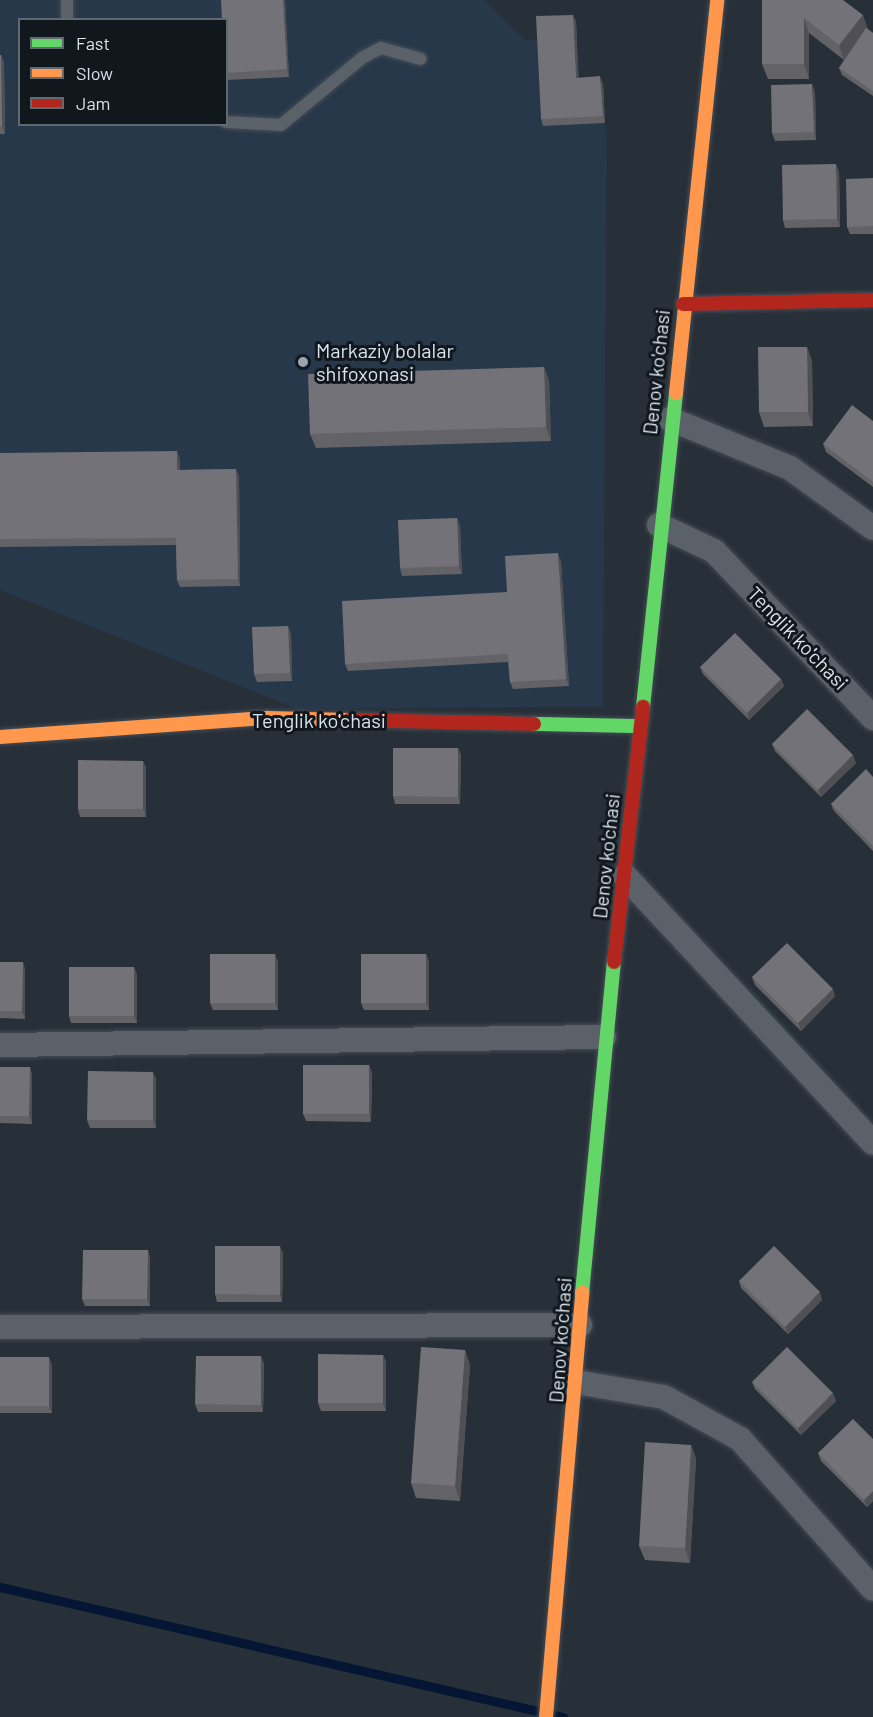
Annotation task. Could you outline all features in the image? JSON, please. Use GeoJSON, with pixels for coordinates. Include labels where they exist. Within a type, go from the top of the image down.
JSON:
{"type":"FeatureCollection","features":[{"type":"Feature","properties":{"kind":"street","name":"Denov ko'chasi"},"geometry":{"type":"LineString","coordinates":[[546,1717],[604,1037],[625,876],[670,419],[717,0]]}},
{"type":"Feature","properties":{"kind":"street"},"geometry":{"type":"LineString","coordinates":[[683,304],[873,300]]}},
{"type":"Feature","properties":{"kind":"street"},"geometry":{"type":"LineString","coordinates":[[670,419],[789,468],[873,528]]}},
{"type":"Feature","properties":{"kind":"street","name":"Tenglik ko'chasi"},"geometry":{"type":"LineString","coordinates":[[659,525],[714,551],[873,718]]}},
{"type":"Feature","properties":{"kind":"street","name":"Tenglik ko'chasi"},"geometry":{"type":"LineString","coordinates":[[0,737],[268,718],[639,726]]}},
{"type":"Feature","properties":{"kind":"street"},"geometry":{"type":"LineString","coordinates":[[625,876],[873,1143]]}},
{"type":"Feature","properties":{"kind":"street"},"geometry":{"type":"LineString","coordinates":[[0,1045],[604,1037]]}},
{"type":"Feature","properties":{"kind":"street"},"geometry":{"type":"LineString","coordinates":[[0,1327],[580,1325]]}},
{"type":"Feature","properties":{"kind":"street"},"geometry":{"type":"LineString","coordinates":[[576,1382],[664,1397],[740,1439],[873,1589]]}},
{"type":"Feature","properties":{"kind":"lane"},"geometry":{"type":"LineString","coordinates":[[67,0],[67,18]]}},
{"type":"Feature","properties":{"kind":"lane"},"geometry":{"type":"LineString","coordinates":[[228,122],[281,124],[362,58],[381,48],[421,59]]}},
{"type":"Feature","properties":{"kind":"shaded area","name":"Markaziy bolalar shifoxonasi"},"geometry":{"type":"Polygon","coordinates":[[[0,0],[484,0],[525,40],[539,39],[544,126],[605,123],[607,134],[603,707],[297,709],[0,590],[0,0]]]}},
{"type":"Feature","properties":{"kind":"building"},"geometry":{"type":"Polygon","coordinates":[[[221,0],[283,0],[287,69],[228,73],[228,18],[222,18],[221,0]]]}},
{"type":"Feature","properties":{"kind":"building"},"geometry":{"type":"Polygon","coordinates":[[[762,0],[843,0],[863,15],[839,45],[804,18],[804,64],[762,64],[762,0]]]}},
{"type":"Feature","properties":{"kind":"building"},"geometry":{"type":"Polygon","coordinates":[[[573,15],[576,78],[600,76],[603,116],[541,119],[536,16],[573,15]]]}},
{"type":"Feature","properties":{"kind":"building"},"geometry":{"type":"Polygon","coordinates":[[[866,28],[873,33],[873,91],[839,68],[866,28]]]}},
{"type":"Feature","properties":{"kind":"building"},"geometry":{"type":"Polygon","coordinates":[[[1,55],[2,126],[0,126],[1,55]]]}},
{"type":"Feature","properties":{"kind":"building"},"geometry":{"type":"Polygon","coordinates":[[[812,84],[814,132],[772,133],[771,85],[812,84]]]}},
{"type":"Feature","properties":{"kind":"building"},"geometry":{"type":"Polygon","coordinates":[[[836,164],[837,219],[783,220],[782,165],[836,164]]]}},
{"type":"Feature","properties":{"kind":"building"},"geometry":{"type":"Polygon","coordinates":[[[873,178],[873,226],[847,227],[846,179],[873,178]]]}},
{"type":"Feature","properties":{"kind":"building"},"geometry":{"type":"Polygon","coordinates":[[[758,347],[807,347],[808,412],[759,412],[758,347]]]}},
{"type":"Feature","properties":{"kind":"building"},"geometry":{"type":"Polygon","coordinates":[[[544,367],[546,427],[310,434],[308,374],[544,367]]]}},
{"type":"Feature","properties":{"kind":"building"},"geometry":{"type":"Polygon","coordinates":[[[852,405],[873,421],[873,482],[823,444],[852,405]]]}},
{"type":"Feature","properties":{"kind":"building"},"geometry":{"type":"Polygon","coordinates":[[[177,451],[177,470],[236,469],[238,579],[177,580],[176,538],[0,539],[0,453],[177,451]]]}},
{"type":"Feature","properties":{"kind":"building"},"geometry":{"type":"Polygon","coordinates":[[[457,518],[459,566],[400,568],[398,520],[457,518]]]}},
{"type":"Feature","properties":{"kind":"building"},"geometry":{"type":"Polygon","coordinates":[[[558,553],[566,679],[510,682],[508,654],[345,664],[342,601],[507,592],[505,556],[558,553]]]}},
{"type":"Feature","properties":{"kind":"building"},"geometry":{"type":"Polygon","coordinates":[[[288,626],[290,673],[254,674],[252,627],[288,626]]]}},
{"type":"Feature","properties":{"kind":"building"},"geometry":{"type":"Polygon","coordinates":[[[735,633],[781,679],[747,713],[700,667],[735,633]]]}},
{"type":"Feature","properties":{"kind":"building"},"geometry":{"type":"Polygon","coordinates":[[[807,709],[853,755],[818,790],[772,744],[807,709]]]}},
{"type":"Feature","properties":{"kind":"building"},"geometry":{"type":"Polygon","coordinates":[[[393,748],[458,748],[458,797],[393,796],[393,748]]]}},
{"type":"Feature","properties":{"kind":"building"},"geometry":{"type":"Polygon","coordinates":[[[78,760],[143,761],[143,809],[78,809],[78,760]]]}},
{"type":"Feature","properties":{"kind":"building"},"geometry":{"type":"Polygon","coordinates":[[[866,769],[873,777],[873,846],[831,804],[866,769]]]}},
{"type":"Feature","properties":{"kind":"building"},"geometry":{"type":"Polygon","coordinates":[[[787,943],[833,989],[798,1023],[752,977],[787,943]]]}},
{"type":"Feature","properties":{"kind":"building"},"geometry":{"type":"Polygon","coordinates":[[[210,954],[275,954],[275,1003],[210,1003],[210,954]]]}},
{"type":"Feature","properties":{"kind":"building"},"geometry":{"type":"Polygon","coordinates":[[[361,954],[426,954],[426,1003],[361,1003],[361,954]]]}},
{"type":"Feature","properties":{"kind":"building"},"geometry":{"type":"Polygon","coordinates":[[[0,962],[23,962],[22,1011],[0,1011],[0,962]]]}},
{"type":"Feature","properties":{"kind":"building"},"geometry":{"type":"Polygon","coordinates":[[[69,967],[134,967],[134,1016],[69,1016],[69,967]]]}},
{"type":"Feature","properties":{"kind":"building"},"geometry":{"type":"Polygon","coordinates":[[[303,1065],[369,1065],[369,1114],[303,1114],[303,1065]]]}},
{"type":"Feature","properties":{"kind":"building"},"geometry":{"type":"Polygon","coordinates":[[[0,1067],[30,1067],[29,1116],[0,1116],[0,1067]]]}},
{"type":"Feature","properties":{"kind":"building"},"geometry":{"type":"Polygon","coordinates":[[[88,1071],[153,1072],[153,1120],[87,1120],[88,1071]]]}},
{"type":"Feature","properties":{"kind":"building"},"geometry":{"type":"Polygon","coordinates":[[[215,1246],[280,1246],[280,1295],[215,1294],[215,1246]]]}},
{"type":"Feature","properties":{"kind":"building"},"geometry":{"type":"Polygon","coordinates":[[[774,1246],[820,1292],[785,1327],[739,1281],[774,1246]]]}},
{"type":"Feature","properties":{"kind":"building"},"geometry":{"type":"Polygon","coordinates":[[[83,1250],[148,1250],[147,1299],[82,1299],[83,1250]]]}},
{"type":"Feature","properties":{"kind":"building"},"geometry":{"type":"Polygon","coordinates":[[[421,1347],[465,1350],[455,1486],[411,1483],[421,1347]]]}},
{"type":"Feature","properties":{"kind":"building"},"geometry":{"type":"Polygon","coordinates":[[[787,1347],[833,1393],[798,1428],[752,1382],[787,1347]]]}},
{"type":"Feature","properties":{"kind":"building"},"geometry":{"type":"Polygon","coordinates":[[[318,1354],[383,1355],[383,1403],[318,1403],[318,1354]]]}},
{"type":"Feature","properties":{"kind":"building"},"geometry":{"type":"Polygon","coordinates":[[[196,1356],[261,1356],[261,1405],[195,1404],[196,1356]]]}},
{"type":"Feature","properties":{"kind":"building"},"geometry":{"type":"Polygon","coordinates":[[[0,1357],[49,1357],[49,1406],[0,1406],[0,1357]]]}},
{"type":"Feature","properties":{"kind":"building"},"geometry":{"type":"Polygon","coordinates":[[[853,1419],[873,1439],[873,1491],[864,1500],[818,1453],[853,1419]]]}},
{"type":"Feature","properties":{"kind":"building"},"geometry":{"type":"Polygon","coordinates":[[[645,1442],[691,1445],[685,1548],[639,1546],[645,1442]]]}},
{"type":"Feature","properties":{"kind":"waterway"},"geometry":{"type":"LineString","coordinates":[[0,1587],[563,1717]]}},
{"type":"Feature","properties":{"kind":"traffic: fast"},"geometry":{"type":"LineString","coordinates":[[643,707],[676,393]]}},
{"type":"Feature","properties":{"kind":"traffic: fast"},"geometry":{"type":"LineString","coordinates":[[534,724],[639,726]]}},
{"type":"Feature","properties":{"kind":"traffic: fast"},"geometry":{"type":"LineString","coordinates":[[582,1293],[614,962]]}},
{"type":"Feature","properties":{"kind":"traffic: slow"},"geometry":{"type":"LineString","coordinates":[[676,393],[717,0]]}},
{"type":"Feature","properties":{"kind":"traffic: slow"},"geometry":{"type":"LineString","coordinates":[[0,737],[268,718],[349,720]]}},
{"type":"Feature","properties":{"kind":"traffic: slow"},"geometry":{"type":"LineString","coordinates":[[546,1717],[582,1293]]}},
{"type":"Feature","properties":{"kind":"traffic: jam"},"geometry":{"type":"LineString","coordinates":[[683,304],[873,300]]}},
{"type":"Feature","properties":{"kind":"traffic: jam"},"geometry":{"type":"LineString","coordinates":[[614,962],[643,707]]}},
{"type":"Feature","properties":{"kind":"traffic: jam"},"geometry":{"type":"LineString","coordinates":[[349,720],[534,724]]}},
{"type":"Feature","properties":{"kind":"place","name":"Markaziy bolalar shifoxonasi"},"geometry":{"type":"Point","coordinates":[303,362]}}]}
